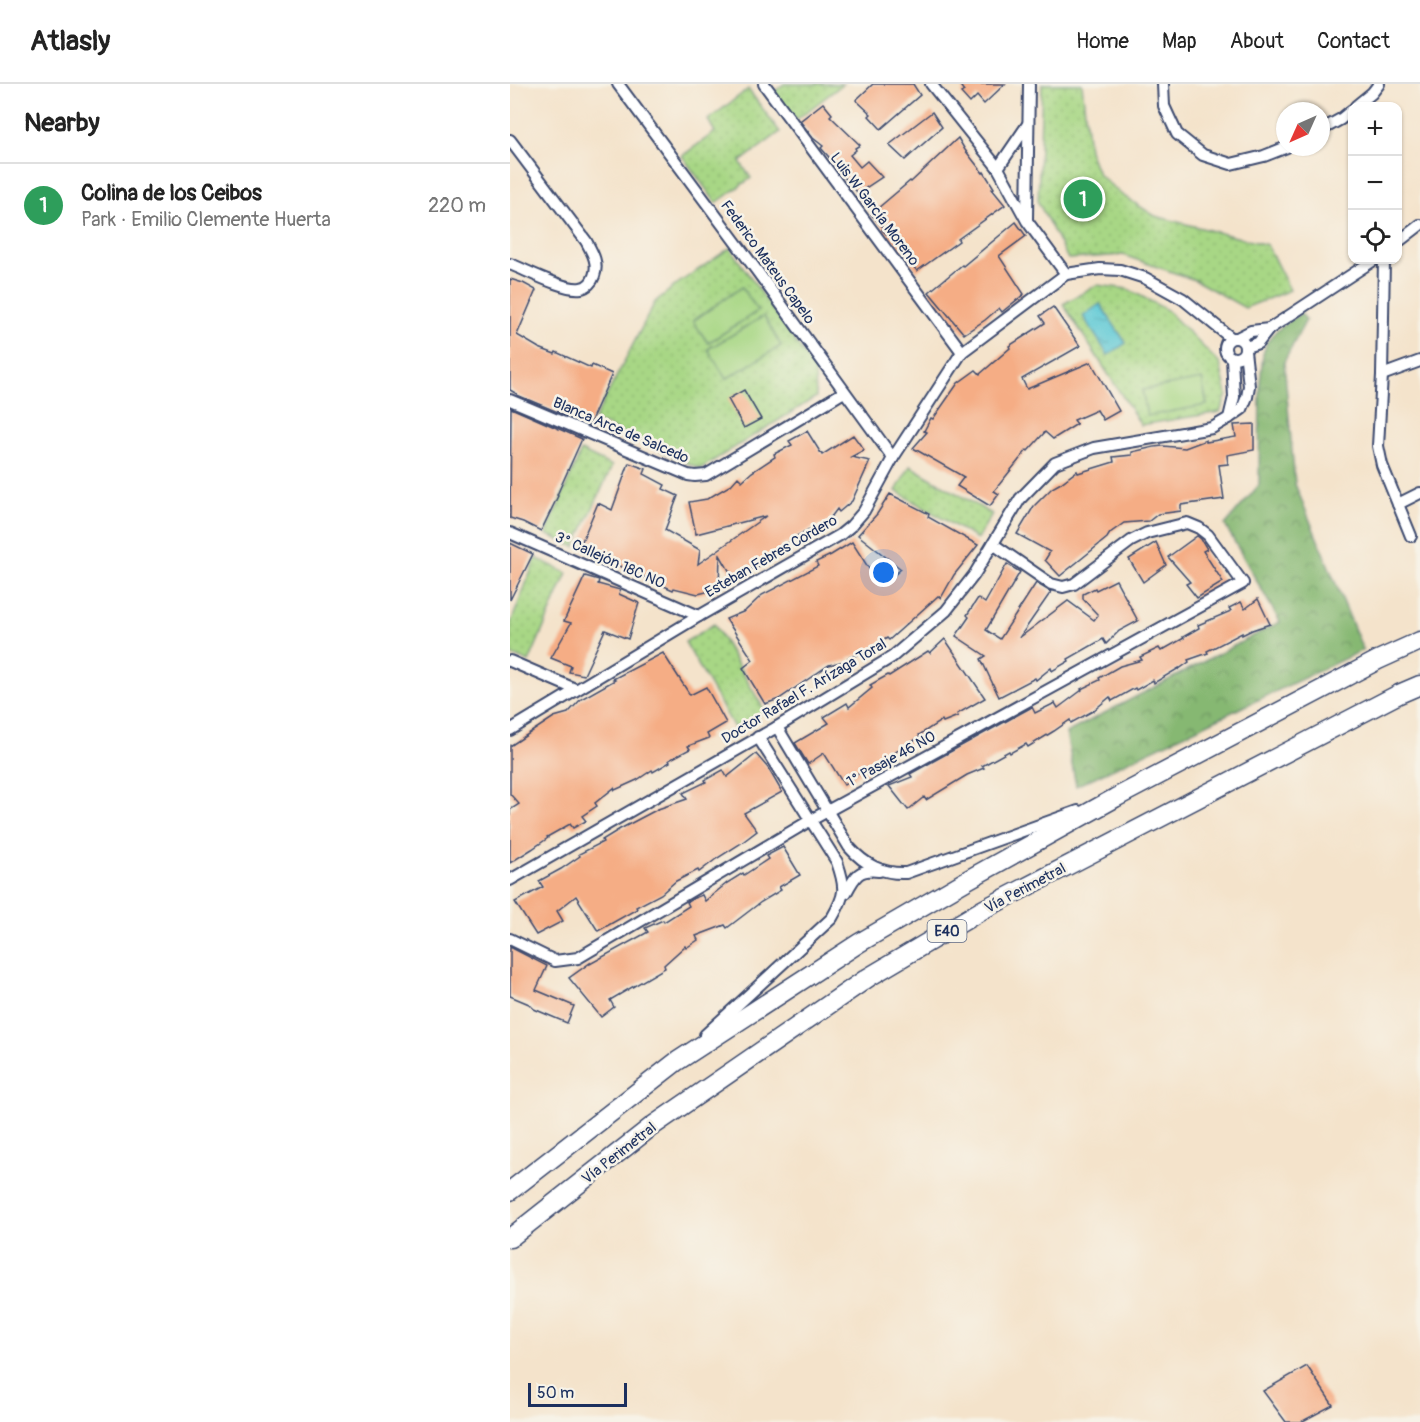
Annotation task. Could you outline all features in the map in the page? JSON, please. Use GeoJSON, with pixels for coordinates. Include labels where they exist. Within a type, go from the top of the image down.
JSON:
{"type":"FeatureCollection","features":[{"type":"Feature","properties":{"kind":"highway","name":"E40"},"geometry":{"type":"LineString","coordinates":[[510,1191],[676,1062],[859,943],[1115,798],[1378,660],[1420,641]]}},
{"type":"Feature","properties":{"kind":"highway","name":"Vía Perimetral"},"geometry":{"type":"LineString","coordinates":[[510,1238],[651,1127],[869,977],[984,909],[1399,693],[1420,685]]}},
{"type":"Feature","properties":{"kind":"street","name":"Federico Mateus Capelo"},"geometry":{"type":"LineString","coordinates":[[618,84],[892,458]]}},
{"type":"Feature","properties":{"kind":"street","name":"Luis W García Moreno"},"geometry":{"type":"LineString","coordinates":[[764,84],[962,352]]}},
{"type":"Feature","properties":{"kind":"street"},"geometry":{"type":"LineString","coordinates":[[931,84],[998,168],[1027,221],[1066,274],[1100,269],[1120,270],[1145,278],[1183,299],[1235,338],[1242,340],[1246,349]]}},
{"type":"Feature","properties":{"kind":"street"},"geometry":{"type":"LineString","coordinates":[[1027,221],[1029,84]]}},
{"type":"Feature","properties":{"kind":"street"},"geometry":{"type":"LineString","coordinates":[[1162,84],[1164,106],[1177,134],[1203,155],[1232,164],[1276,151]]}},
{"type":"Feature","properties":{"kind":"street"},"geometry":{"type":"LineString","coordinates":[[1361,102],[1379,84]]}},
{"type":"Feature","properties":{"kind":"street"},"geometry":{"type":"LineString","coordinates":[[1330,125],[1348,114]]}},
{"type":"Feature","properties":{"kind":"street"},"geometry":{"type":"LineString","coordinates":[[998,168],[1028,123]]}},
{"type":"Feature","properties":{"kind":"street"},"geometry":{"type":"LineString","coordinates":[[510,140],[586,241],[594,256],[596,268],[588,285],[582,288],[568,288],[510,264]]}},
{"type":"Feature","properties":{"kind":"street"},"geometry":{"type":"LineString","coordinates":[[1402,239],[1420,225]]}},
{"type":"Feature","properties":{"kind":"street"},"geometry":{"type":"LineString","coordinates":[[1269,329],[1251,331],[1225,344],[1228,355],[1240,357],[1246,349],[1258,343],[1269,329],[1368,264]]}},
{"type":"Feature","properties":{"kind":"street"},"geometry":{"type":"LineString","coordinates":[[1384,264],[1378,446],[1382,465],[1412,536]]}},
{"type":"Feature","properties":{"kind":"street","name":"Esteban Febres Cordero"},"geometry":{"type":"LineString","coordinates":[[510,730],[575,689],[840,535],[851,526],[864,511],[892,458],[962,352],[1066,274]]}},
{"type":"Feature","properties":{"kind":"street","name":"Doctor Rafael F. Arízaga Toral"},"geometry":{"type":"LineString","coordinates":[[510,880],[777,727],[892,657],[946,611],[974,575],[1020,499],[1055,463],[1095,448],[1212,428],[1242,409],[1249,386],[1246,349]]}},
{"type":"Feature","properties":{"kind":"street"},"geometry":{"type":"LineString","coordinates":[[1229,418],[1234,396],[1232,357]]}},
{"type":"Feature","properties":{"kind":"street"},"geometry":{"type":"LineString","coordinates":[[1382,375],[1420,361]]}},
{"type":"Feature","properties":{"kind":"street","name":"Blanca Arce de Salcedo"},"geometry":{"type":"LineString","coordinates":[[510,400],[688,475],[701,476],[844,392]]}},
{"type":"Feature","properties":{"kind":"street"},"geometry":{"type":"LineString","coordinates":[[1398,504],[1420,493]]}},
{"type":"Feature","properties":{"kind":"street","name":"1° Pasaje 46 NO"},"geometry":{"type":"LineString","coordinates":[[510,939],[555,961],[578,958],[810,820],[1243,583],[1208,535],[1187,523],[1147,533],[1131,541],[1074,584],[1062,587],[1051,584],[993,544]]}},
{"type":"Feature","properties":{"kind":"street","name":"3° Callejón 18C NO"},"geometry":{"type":"LineString","coordinates":[[510,532],[699,616]]}},
{"type":"Feature","properties":{"kind":"street"},"geometry":{"type":"LineString","coordinates":[[510,662],[575,689]]}},
{"type":"Feature","properties":{"kind":"street"},"geometry":{"type":"LineString","coordinates":[[777,727],[853,851],[864,862],[885,872]]}},
{"type":"Feature","properties":{"kind":"street"},"geometry":{"type":"LineString","coordinates":[[758,737],[837,862],[844,883],[840,904]]}},
{"type":"Feature","properties":{"kind":"street"},"geometry":{"type":"LineString","coordinates":[[676,1062],[824,927],[832,918],[858,874],[871,870],[906,873],[1115,798]]}},
{"type":"Feature","properties":{"kind":"green space"},"geometry":{"type":"Polygon","coordinates":[[[784,84],[843,84],[796,120],[774,92],[784,84]]]}},
{"type":"Feature","properties":{"kind":"green space"},"geometry":{"type":"Polygon","coordinates":[[[1042,84],[1082,84],[1089,150],[1098,174],[1122,195],[1155,216],[1267,245],[1290,290],[1245,308],[1195,280],[1123,255],[1068,259],[1038,202],[1042,84]]]}},
{"type":"Feature","properties":{"kind":"green space"},"geometry":{"type":"Polygon","coordinates":[[[748,89],[780,132],[740,162],[751,178],[716,203],[682,156],[715,132],[708,120],[748,89]]]}},
{"type":"Feature","properties":{"kind":"green space"},"geometry":{"type":"Polygon","coordinates":[[[730,248],[815,370],[816,397],[700,469],[594,420],[655,302],[730,248]]]}},
{"type":"Feature","properties":{"kind":"green space"},"geometry":{"type":"Polygon","coordinates":[[[1097,285],[1128,289],[1167,310],[1220,364],[1227,395],[1220,412],[1141,425],[1063,304],[1097,285]]]}},
{"type":"Feature","properties":{"kind":"green space"},"geometry":{"type":"Polygon","coordinates":[[[742,287],[758,311],[708,343],[693,321],[742,287]]]}},
{"type":"Feature","properties":{"kind":"green space"},"geometry":{"type":"Polygon","coordinates":[[[1301,313],[1306,320],[1284,362],[1295,484],[1363,650],[1076,786],[1066,733],[1280,622],[1225,525],[1259,485],[1260,383],[1263,354],[1267,342],[1275,332],[1301,313]]]}},
{"type":"Feature","properties":{"kind":"green space"},"geometry":{"type":"Polygon","coordinates":[[[764,316],[781,346],[726,379],[708,349],[764,316]]]}},
{"type":"Feature","properties":{"kind":"green space"},"geometry":{"type":"Polygon","coordinates":[[[1202,379],[1207,405],[1147,416],[1142,390],[1202,379]]]}},
{"type":"Feature","properties":{"kind":"green space"},"geometry":{"type":"Polygon","coordinates":[[[581,451],[612,466],[575,547],[546,534],[581,451]]]}},
{"type":"Feature","properties":{"kind":"green space"},"geometry":{"type":"Polygon","coordinates":[[[910,466],[992,514],[977,539],[896,491],[910,466]]]}},
{"type":"Feature","properties":{"kind":"green space"},"geometry":{"type":"Polygon","coordinates":[[[536,558],[567,573],[529,662],[510,654],[510,625],[536,558]]]}},
{"type":"Feature","properties":{"kind":"green space"},"geometry":{"type":"Polygon","coordinates":[[[714,624],[765,711],[735,729],[685,642],[714,624]]]}},
{"type":"Feature","properties":{"kind":"water"},"geometry":{"type":"Polygon","coordinates":[[[1100,304],[1126,343],[1108,355],[1083,316],[1100,304]]]}},
{"type":"Feature","properties":{"kind":"building"},"geometry":{"type":"Polygon","coordinates":[[[873,84],[913,84],[920,95],[881,129],[869,116],[871,114],[856,100],[873,84]]]}},
{"type":"Feature","properties":{"kind":"building"},"geometry":{"type":"Polygon","coordinates":[[[959,84],[1005,84],[984,104],[977,96],[970,103],[961,93],[964,91],[959,84]]]}},
{"type":"Feature","properties":{"kind":"building"},"geometry":{"type":"Polygon","coordinates":[[[823,103],[832,114],[830,116],[860,145],[850,155],[860,167],[867,161],[882,177],[858,193],[821,148],[823,146],[813,138],[800,121],[823,103]]]}},
{"type":"Feature","properties":{"kind":"building"},"geometry":{"type":"Polygon","coordinates":[[[932,112],[942,127],[905,160],[889,145],[932,112]]]}},
{"type":"Feature","properties":{"kind":"building"},"geometry":{"type":"Polygon","coordinates":[[[958,138],[1005,205],[917,271],[907,258],[910,256],[882,230],[884,228],[871,214],[911,182],[958,138]]]}},
{"type":"Feature","properties":{"kind":"building"},"geometry":{"type":"Polygon","coordinates":[[[1016,222],[1026,236],[999,256],[1024,294],[1002,312],[999,308],[964,334],[929,292],[1016,222]]]}},
{"type":"Feature","properties":{"kind":"building"},"geometry":{"type":"Polygon","coordinates":[[[510,279],[536,290],[517,335],[539,348],[555,354],[556,352],[591,368],[592,365],[612,374],[589,425],[510,390],[510,279]]]}},
{"type":"Feature","properties":{"kind":"building"},"geometry":{"type":"Polygon","coordinates":[[[1053,307],[1080,346],[1022,379],[1027,389],[1091,362],[1119,411],[1103,420],[1097,410],[1074,420],[1077,424],[1053,439],[1045,432],[1027,450],[994,491],[999,494],[990,506],[957,486],[964,477],[913,448],[927,432],[924,431],[931,418],[933,419],[958,383],[976,370],[980,374],[1010,348],[1009,346],[1045,323],[1040,316],[1053,307]]]}},
{"type":"Feature","properties":{"kind":"building"},"geometry":{"type":"Polygon","coordinates":[[[744,390],[761,419],[744,428],[728,399],[744,390]]]}},
{"type":"Feature","properties":{"kind":"building"},"geometry":{"type":"Polygon","coordinates":[[[511,408],[582,439],[541,531],[510,518],[511,408]]]}},
{"type":"Feature","properties":{"kind":"building"},"geometry":{"type":"Polygon","coordinates":[[[1254,424],[1254,450],[1227,455],[1228,464],[1219,465],[1224,499],[1181,505],[1181,511],[1158,514],[1149,521],[1124,523],[1060,576],[1045,560],[1050,552],[1017,534],[1034,506],[1052,488],[1077,471],[1078,473],[1114,462],[1113,457],[1132,455],[1132,452],[1154,447],[1185,448],[1206,440],[1206,442],[1236,437],[1234,425],[1254,424]]]}},
{"type":"Feature","properties":{"kind":"building"},"geometry":{"type":"Polygon","coordinates":[[[807,431],[822,455],[853,435],[864,450],[851,457],[870,461],[852,501],[839,512],[837,509],[825,525],[823,523],[797,536],[798,539],[780,546],[782,550],[757,568],[756,566],[734,579],[720,555],[719,589],[698,594],[674,588],[673,590],[579,548],[598,503],[612,510],[629,463],[646,469],[644,474],[665,485],[663,489],[678,496],[665,530],[700,550],[698,564],[766,516],[696,534],[689,502],[707,499],[731,485],[738,477],[742,481],[775,457],[774,454],[792,445],[789,441],[807,431]]]}},
{"type":"Feature","properties":{"kind":"building"},"geometry":{"type":"Polygon","coordinates":[[[890,494],[929,514],[928,517],[978,545],[954,575],[941,598],[938,596],[889,640],[887,638],[867,651],[848,658],[849,660],[829,665],[779,699],[765,704],[743,668],[753,660],[726,619],[745,611],[762,595],[818,566],[816,562],[852,542],[880,586],[890,579],[901,569],[858,535],[877,514],[890,494]]]}},
{"type":"Feature","properties":{"kind":"building"},"geometry":{"type":"Polygon","coordinates":[[[1197,536],[1207,549],[1203,551],[1223,582],[1197,598],[1186,584],[1190,582],[1168,557],[1197,536]]]}},
{"type":"Feature","properties":{"kind":"building"},"geometry":{"type":"Polygon","coordinates":[[[1156,542],[1166,565],[1143,582],[1129,559],[1156,542]]]}},
{"type":"Feature","properties":{"kind":"building"},"geometry":{"type":"Polygon","coordinates":[[[510,543],[533,554],[510,600],[510,543]]]}},
{"type":"Feature","properties":{"kind":"building"},"geometry":{"type":"Polygon","coordinates":[[[1007,564],[1020,572],[986,630],[1000,639],[1036,583],[1051,592],[1019,638],[1068,601],[1094,620],[1098,615],[1083,599],[1083,594],[1116,580],[1138,621],[1119,631],[1106,644],[1103,639],[1052,671],[1051,668],[1036,680],[1035,678],[999,697],[981,659],[986,656],[956,636],[978,598],[985,603],[1007,564]]]}},
{"type":"Feature","properties":{"kind":"building"},"geometry":{"type":"Polygon","coordinates":[[[585,576],[599,580],[598,584],[620,590],[619,594],[639,603],[628,639],[605,630],[584,675],[569,672],[571,666],[551,658],[571,623],[564,621],[585,576]]]}},
{"type":"Feature","properties":{"kind":"building"},"geometry":{"type":"Polygon","coordinates":[[[1258,599],[1270,624],[1242,635],[1242,633],[1207,651],[1208,653],[1188,660],[1189,662],[1179,669],[1154,683],[1153,680],[1112,701],[1110,697],[1093,711],[1071,723],[1070,720],[1028,747],[1026,744],[1010,753],[1009,751],[982,766],[984,768],[967,775],[926,800],[924,797],[908,810],[889,786],[912,777],[910,774],[1032,707],[1035,713],[1055,703],[1058,708],[1081,689],[1100,680],[1099,678],[1120,666],[1142,660],[1140,657],[1159,648],[1161,651],[1199,628],[1198,625],[1231,611],[1229,608],[1241,602],[1245,609],[1258,599]]]}},
{"type":"Feature","properties":{"kind":"building"},"geometry":{"type":"Polygon","coordinates":[[[945,639],[985,698],[957,714],[958,716],[943,722],[942,720],[884,762],[864,774],[862,771],[844,785],[824,753],[808,764],[795,743],[829,723],[824,717],[847,703],[849,707],[872,688],[870,685],[889,676],[928,651],[930,653],[945,639]]]}},
{"type":"Feature","properties":{"kind":"building"},"geometry":{"type":"Polygon","coordinates":[[[663,653],[690,695],[706,687],[726,723],[707,734],[709,738],[688,746],[690,749],[653,772],[652,770],[615,790],[614,788],[595,803],[597,806],[582,816],[586,821],[573,828],[570,824],[510,863],[510,810],[519,804],[510,794],[510,746],[554,717],[568,713],[581,699],[615,680],[613,679],[663,653]]]}},
{"type":"Feature","properties":{"kind":"building"},"geometry":{"type":"Polygon","coordinates":[[[756,754],[768,768],[782,792],[744,813],[757,831],[699,872],[698,870],[676,881],[661,894],[598,931],[576,896],[557,911],[563,921],[536,935],[515,902],[543,887],[539,881],[620,829],[658,809],[687,799],[683,793],[706,782],[705,780],[723,770],[727,777],[756,754]]]}},
{"type":"Feature","properties":{"kind":"building"},"geometry":{"type":"Polygon","coordinates":[[[783,847],[800,875],[779,887],[781,890],[727,928],[725,925],[696,936],[698,940],[686,948],[685,946],[664,965],[665,968],[610,1000],[614,1007],[601,1017],[569,978],[590,963],[648,932],[645,928],[663,920],[664,922],[689,906],[687,902],[694,898],[702,895],[705,901],[727,883],[768,859],[766,856],[783,847]]]}},
{"type":"Feature","properties":{"kind":"building"},"geometry":{"type":"Polygon","coordinates":[[[510,947],[547,966],[536,990],[574,1006],[567,1023],[510,996],[510,947]]]}},
{"type":"Feature","properties":{"kind":"building"},"geometry":{"type":"Polygon","coordinates":[[[1307,1366],[1333,1405],[1301,1422],[1286,1422],[1263,1391],[1307,1366]]]}},
{"type":"Feature","properties":{"kind":"place","name":"Colina de los Ceibos"},"geometry":{"type":"Point","coordinates":[1083,199]}}]}
